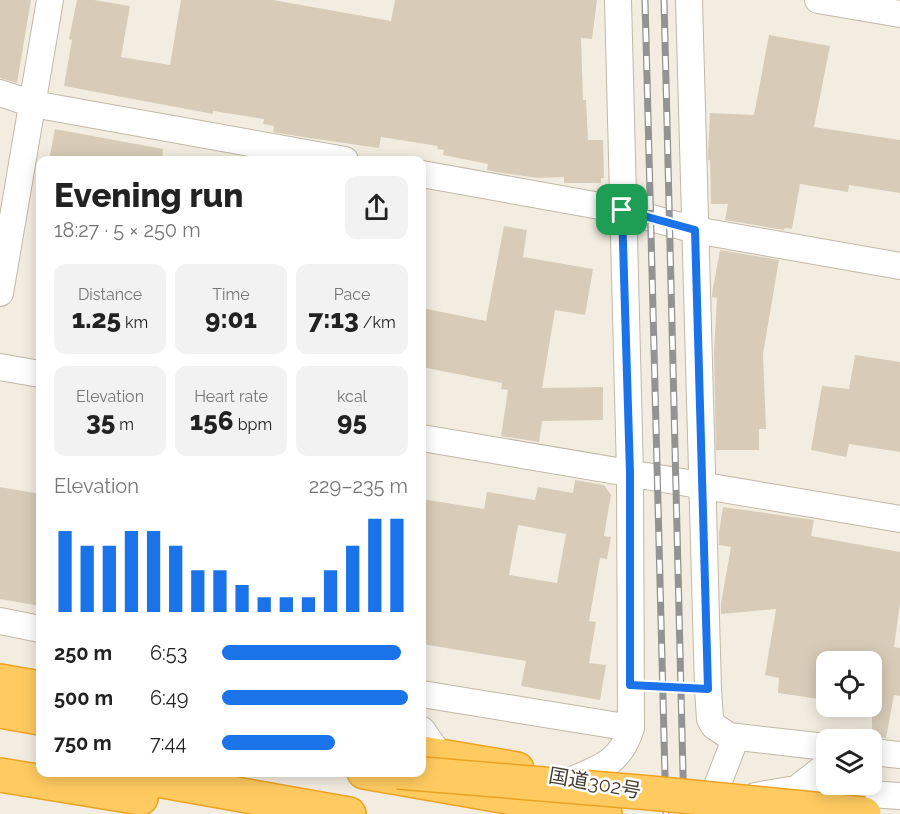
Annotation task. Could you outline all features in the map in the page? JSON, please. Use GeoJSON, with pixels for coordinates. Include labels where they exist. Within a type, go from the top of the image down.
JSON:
{"type":"FeatureCollection","features":[{"type":"Feature","properties":{"kind":"highway"},"geometry":{"type":"LineString","coordinates":[[0,681],[36,687]]}},
{"type":"Feature","properties":{"kind":"highway"},"geometry":{"type":"LineString","coordinates":[[0,711],[36,717]]}},
{"type":"Feature","properties":{"kind":"highway","name":"国道302号"},"geometry":{"type":"LineString","coordinates":[[428,746],[574,779],[769,814]]}},
{"type":"Feature","properties":{"kind":"highway"},"geometry":{"type":"LineString","coordinates":[[0,753],[36,759]]}},
{"type":"Feature","properties":{"kind":"highway"},"geometry":{"type":"LineString","coordinates":[[426,774],[651,792],[864,814]]}},
{"type":"Feature","properties":{"kind":"highway"},"geometry":{"type":"LineString","coordinates":[[0,775],[234,814]]}},
{"type":"Feature","properties":{"kind":"highway"},"geometry":{"type":"LineString","coordinates":[[140,777],[341,813]]}},
{"type":"Feature","properties":{"kind":"highway"},"geometry":{"type":"LineString","coordinates":[[393,777],[605,814]]}},
{"type":"Feature","properties":{"kind":"street"},"geometry":{"type":"LineString","coordinates":[[0,293],[50,0]]}},
{"type":"Feature","properties":{"kind":"street"},"geometry":{"type":"LineString","coordinates":[[574,779],[604,767],[619,754],[631,729],[630,473],[618,0]]}},
{"type":"Feature","properties":{"kind":"street"},"geometry":{"type":"LineString","coordinates":[[689,0],[710,719],[714,726],[729,736],[816,746]]}},
{"type":"Feature","properties":{"kind":"street"},"geometry":{"type":"LineString","coordinates":[[818,0],[900,14]]}},
{"type":"Feature","properties":{"kind":"street"},"geometry":{"type":"LineString","coordinates":[[0,93],[33,104],[323,156]]}},
{"type":"Feature","properties":{"kind":"street"},"geometry":{"type":"LineString","coordinates":[[426,175],[622,210],[695,230],[900,266]]}},
{"type":"Feature","properties":{"kind":"street"},"geometry":{"type":"LineString","coordinates":[[0,367],[36,373]]}},
{"type":"Feature","properties":{"kind":"street"},"geometry":{"type":"LineString","coordinates":[[426,439],[900,519]]}},
{"type":"Feature","properties":{"kind":"street"},"geometry":{"type":"LineString","coordinates":[[0,621],[36,628]]}},
{"type":"Feature","properties":{"kind":"street"},"geometry":{"type":"LineString","coordinates":[[426,695],[631,729]]}},
{"type":"Feature","properties":{"kind":"street"},"geometry":{"type":"LineString","coordinates":[[710,804],[736,737]]}},
{"type":"Feature","properties":{"kind":"street"},"geometry":{"type":"LineString","coordinates":[[882,753],[900,755]]}},
{"type":"Feature","properties":{"kind":"street"},"geometry":{"type":"LineString","coordinates":[[796,789],[816,774]]}},
{"type":"Feature","properties":{"kind":"street"},"geometry":{"type":"LineString","coordinates":[[710,804],[796,789],[900,796]]}},
{"type":"Feature","properties":{"kind":"path"},"geometry":{"type":"LineString","coordinates":[[630,685],[708,689]]}},
{"type":"Feature","properties":{"kind":"building"},"geometry":{"type":"Polygon","coordinates":[[[0,0],[31,0],[17,83],[0,78],[0,0]]]}},
{"type":"Feature","properties":{"kind":"building"},"geometry":{"type":"Polygon","coordinates":[[[77,0],[94,0],[130,6],[121,57],[170,65],[181,0],[273,0],[391,21],[395,0],[597,0],[592,39],[581,38],[583,100],[586,100],[588,140],[603,140],[604,178],[601,178],[601,183],[564,183],[564,177],[538,178],[496,172],[487,170],[488,164],[443,155],[444,150],[437,149],[438,146],[381,137],[379,148],[309,138],[273,132],[274,126],[263,124],[264,119],[213,111],[213,114],[64,86],[72,40],[69,39],[77,0]]]}},
{"type":"Feature","properties":{"kind":"building"},"geometry":{"type":"Polygon","coordinates":[[[769,35],[830,46],[814,127],[900,140],[900,193],[849,185],[848,192],[800,184],[792,229],[785,228],[784,230],[725,220],[728,204],[711,204],[710,160],[708,160],[710,113],[754,115],[769,35]]]}},
{"type":"Feature","properties":{"kind":"building"},"geometry":{"type":"Polygon","coordinates":[[[55,129],[163,149],[162,156],[50,156],[55,129]]]}},
{"type":"Feature","properties":{"kind":"building"},"geometry":{"type":"Polygon","coordinates":[[[504,226],[527,230],[523,257],[593,269],[585,315],[555,310],[542,388],[603,387],[603,420],[542,421],[539,442],[501,436],[508,390],[501,389],[502,383],[426,368],[426,309],[486,321],[504,226]]]}},
{"type":"Feature","properties":{"kind":"building"},"geometry":{"type":"Polygon","coordinates":[[[720,250],[779,260],[763,354],[766,429],[759,429],[759,450],[716,450],[714,353],[717,298],[712,297],[712,294],[720,250]]]}},
{"type":"Feature","properties":{"kind":"building"},"geometry":{"type":"Polygon","coordinates":[[[855,355],[900,362],[900,452],[849,444],[846,457],[811,450],[822,386],[849,389],[855,355]]]}},
{"type":"Feature","properties":{"kind":"building"},"geometry":{"type":"Polygon","coordinates":[[[575,480],[604,485],[611,495],[604,536],[611,537],[607,559],[600,558],[589,621],[596,622],[589,663],[606,665],[600,700],[521,686],[526,661],[426,645],[426,500],[484,509],[487,492],[535,500],[538,487],[573,493],[575,480]],[[518,525],[509,575],[557,583],[566,534],[518,525]]]}},
{"type":"Feature","properties":{"kind":"building"},"geometry":{"type":"Polygon","coordinates":[[[0,487],[36,493],[36,605],[0,599],[0,487]]]}},
{"type":"Feature","properties":{"kind":"building"},"geometry":{"type":"Polygon","coordinates":[[[723,507],[814,520],[811,536],[900,552],[900,604],[894,647],[900,648],[900,696],[894,695],[886,738],[882,738],[882,729],[872,729],[872,717],[882,717],[882,651],[816,651],[816,699],[778,693],[779,678],[765,675],[776,609],[721,614],[731,547],[719,545],[723,507]]]}},
{"type":"Feature","properties":{"kind":"railway"},"geometry":{"type":"LineString","coordinates":[[645,0],[666,814]]}},
{"type":"Feature","properties":{"kind":"railway"},"geometry":{"type":"LineString","coordinates":[[664,0],[684,814]]}},
{"type":"Feature","properties":{"kind":"route"},"geometry":{"type":"LineString","coordinates":[[622,210],[695,230],[708,689],[630,685],[630,473],[622,210]]}}]}
